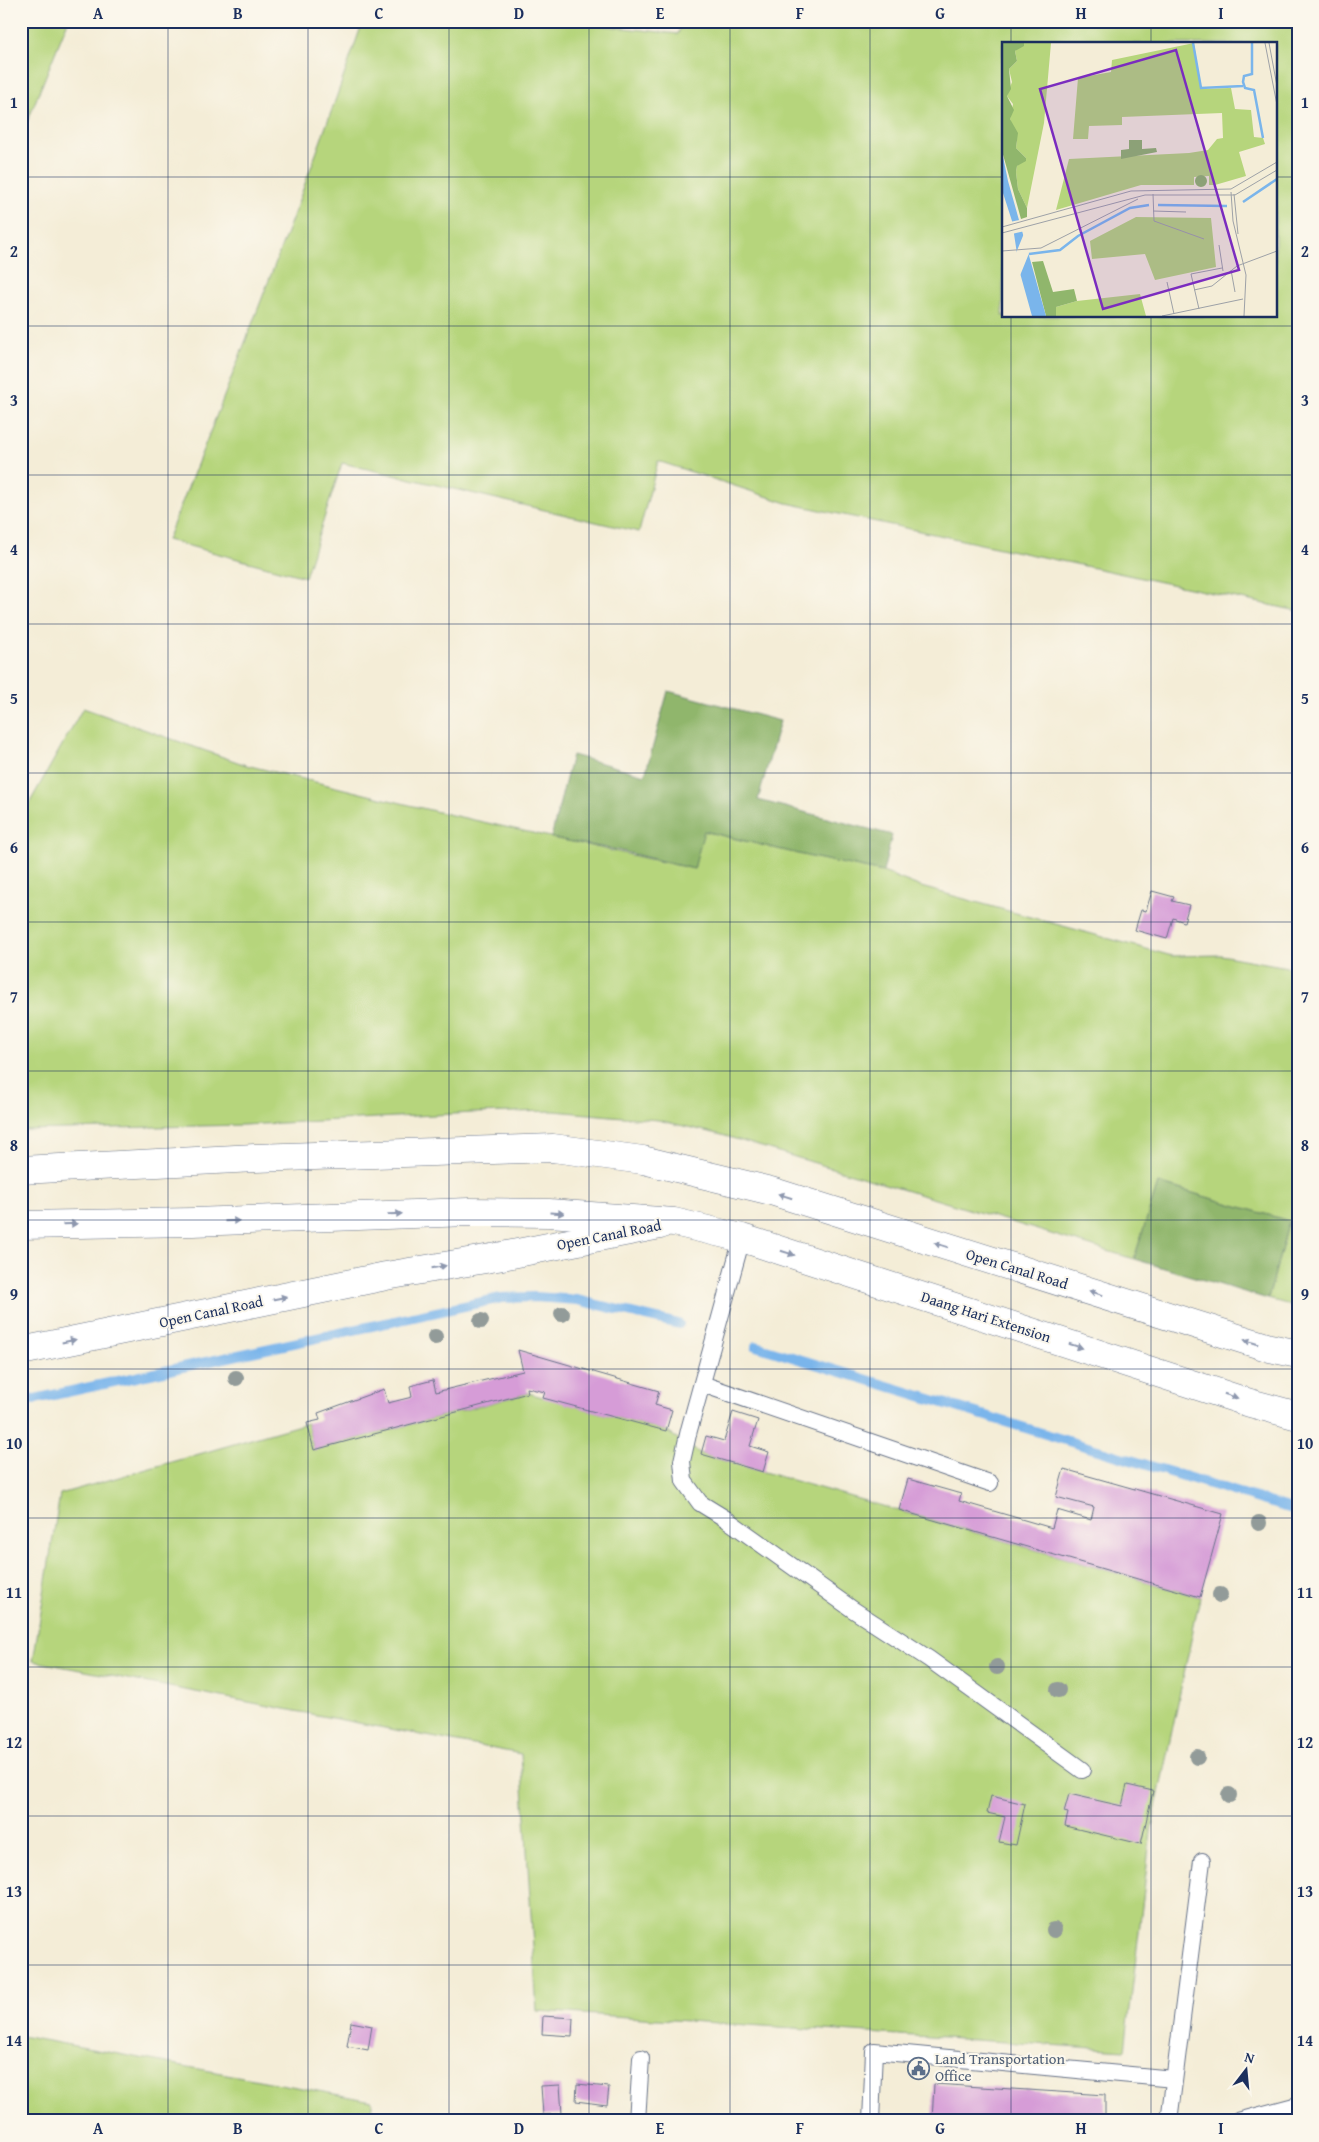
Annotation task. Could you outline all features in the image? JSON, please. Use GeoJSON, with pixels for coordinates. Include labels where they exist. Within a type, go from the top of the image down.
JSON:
{"type":"FeatureCollection","features":[{"type":"Feature","properties":{"kind":"main road","name":"Open Canal Road"},"geometry":{"type":"LineString","coordinates":[[21,1170],[285,1157],[553,1148],[643,1160],[771,1191],[1270,1348],[1298,1354]]}},
{"type":"Feature","properties":{"kind":"main road","name":"Open Canal Road"},"geometry":{"type":"LineString","coordinates":[[21,1225],[193,1222],[469,1212],[548,1213],[674,1222]]}},
{"type":"Feature","properties":{"kind":"main road","name":"Open Canal Road"},"geometry":{"type":"LineString","coordinates":[[21,1351],[386,1276],[497,1257],[674,1222]]}},
{"type":"Feature","properties":{"kind":"main road","name":"Daang Hari Extension"},"geometry":{"type":"LineString","coordinates":[[674,1222],[742,1238],[1250,1403],[1298,1416]]}},
{"type":"Feature","properties":{"kind":"lane"},"geometry":{"type":"LineString","coordinates":[[742,1238],[682,1461],[684,1481],[700,1503],[726,1519],[852,1609],[929,1659],[1082,1770]]}},
{"type":"Feature","properties":{"kind":"lane"},"geometry":{"type":"LineString","coordinates":[[702,1384],[990,1484]]}},
{"type":"Feature","properties":{"kind":"lane"},"geometry":{"type":"LineString","coordinates":[[1169,2121],[1202,1861]]}},
{"type":"Feature","properties":{"kind":"lane"},"geometry":{"type":"LineString","coordinates":[[871,2121],[874,2051],[1174,2079]]}},
{"type":"Feature","properties":{"kind":"lane"},"geometry":{"type":"LineString","coordinates":[[637,2121],[641,2058]]}},
{"type":"Feature","properties":{"kind":"lane"},"geometry":{"type":"LineString","coordinates":[[1247,2119],[1298,2105]]}},
{"type":"Feature","properties":{"kind":"green space"},"geometry":{"type":"Polygon","coordinates":[[[21,21],[68,21],[21,137],[21,21]]]}},
{"type":"Feature","properties":{"kind":"green space"},"geometry":{"type":"Polygon","coordinates":[[[363,21],[562,21],[678,34],[683,21],[1298,21],[1298,611],[787,503],[658,461],[639,532],[342,463],[305,577],[167,540],[317,152],[363,21]]]}},
{"type":"Feature","properties":{"kind":"green space"},"geometry":{"type":"Polygon","coordinates":[[[668,691],[780,721],[758,800],[892,835],[883,872],[704,831],[694,869],[617,850],[551,838],[572,755],[645,775],[668,691]]]}},
{"type":"Feature","properties":{"kind":"green space"},"geometry":{"type":"Polygon","coordinates":[[[83,708],[246,765],[438,812],[694,869],[703,831],[883,872],[921,887],[1172,956],[1221,955],[1298,969],[1298,1307],[1268,1299],[1289,1221],[1158,1183],[1134,1259],[722,1135],[658,1120],[554,1111],[472,1113],[243,1125],[21,1130],[21,818],[83,708]]]}},
{"type":"Feature","properties":{"kind":"green space"},"geometry":{"type":"Polygon","coordinates":[[[1158,1183],[1289,1221],[1268,1299],[1134,1259],[1158,1183]]]}},
{"type":"Feature","properties":{"kind":"green space"},"geometry":{"type":"Polygon","coordinates":[[[528,1393],[666,1431],[701,1454],[1200,1597],[1151,1831],[1125,2050],[537,2011],[521,1754],[33,1661],[60,1494],[307,1423],[314,1450],[528,1393]]]}},
{"type":"Feature","properties":{"kind":"green space"},"geometry":{"type":"Polygon","coordinates":[[[21,2036],[372,2101],[371,2121],[21,2121],[21,2036]]]}},
{"type":"Feature","properties":{"kind":"building"},"geometry":{"type":"Polygon","coordinates":[[[1152,891],[1174,897],[1172,901],[1189,905],[1184,922],[1173,918],[1167,939],[1135,930],[1141,910],[1146,911],[1152,891]]]}},
{"type":"Feature","properties":{"kind":"building"},"geometry":{"type":"Polygon","coordinates":[[[518,1350],[659,1391],[655,1405],[672,1410],[666,1431],[543,1398],[545,1392],[527,1388],[528,1393],[314,1450],[307,1423],[320,1420],[318,1413],[384,1389],[388,1403],[412,1397],[410,1386],[433,1380],[436,1392],[523,1371],[518,1350]]]}},
{"type":"Feature","properties":{"kind":"building"},"geometry":{"type":"Polygon","coordinates":[[[733,1412],[758,1420],[750,1446],[769,1452],[763,1472],[701,1454],[706,1436],[724,1441],[733,1412]]]}},
{"type":"Feature","properties":{"kind":"building"},"geometry":{"type":"Polygon","coordinates":[[[1064,1469],[1223,1514],[1200,1597],[899,1510],[908,1479],[961,1494],[959,1501],[1052,1528],[1057,1510],[1091,1520],[1094,1507],[1056,1497],[1064,1469]]]}},
{"type":"Feature","properties":{"kind":"building"},"geometry":{"type":"Polygon","coordinates":[[[1127,1785],[1153,1791],[1141,1844],[1065,1826],[1068,1813],[1064,1812],[1069,1794],[1122,1806],[1127,1785]]]}},
{"type":"Feature","properties":{"kind":"building"},"geometry":{"type":"Polygon","coordinates":[[[991,1796],[1025,1804],[1016,1845],[999,1842],[1005,1817],[987,1813],[991,1796]]]}},
{"type":"Feature","properties":{"kind":"building"},"geometry":{"type":"Polygon","coordinates":[[[543,2016],[573,2018],[572,2036],[542,2034],[543,2016]]]}},
{"type":"Feature","properties":{"kind":"building"},"geometry":{"type":"Polygon","coordinates":[[[351,2022],[372,2026],[368,2050],[347,2046],[351,2022]]]}},
{"type":"Feature","properties":{"kind":"building"},"geometry":{"type":"Polygon","coordinates":[[[577,2084],[609,2087],[607,2105],[576,2101],[577,2084]]]}},
{"type":"Feature","properties":{"kind":"building"},"geometry":{"type":"Polygon","coordinates":[[[934,2084],[1105,2095],[1105,2113],[1103,2121],[932,2121],[934,2084]]]}},
{"type":"Feature","properties":{"kind":"building"},"geometry":{"type":"Polygon","coordinates":[[[560,2085],[562,2114],[543,2115],[541,2086],[560,2085]]]}},
{"type":"Feature","properties":{"kind":"waterway"},"geometry":{"type":"LineString","coordinates":[[21,1402],[501,1298],[535,1297],[577,1300],[679,1324]]}},
{"type":"Feature","properties":{"kind":"waterway"},"geometry":{"type":"LineString","coordinates":[[756,1346],[1298,1511]]}},
{"type":"Feature","properties":{"kind":"place","name":"Land Transportation Office"},"geometry":{"type":"Point","coordinates":[919,2068]}}]}
